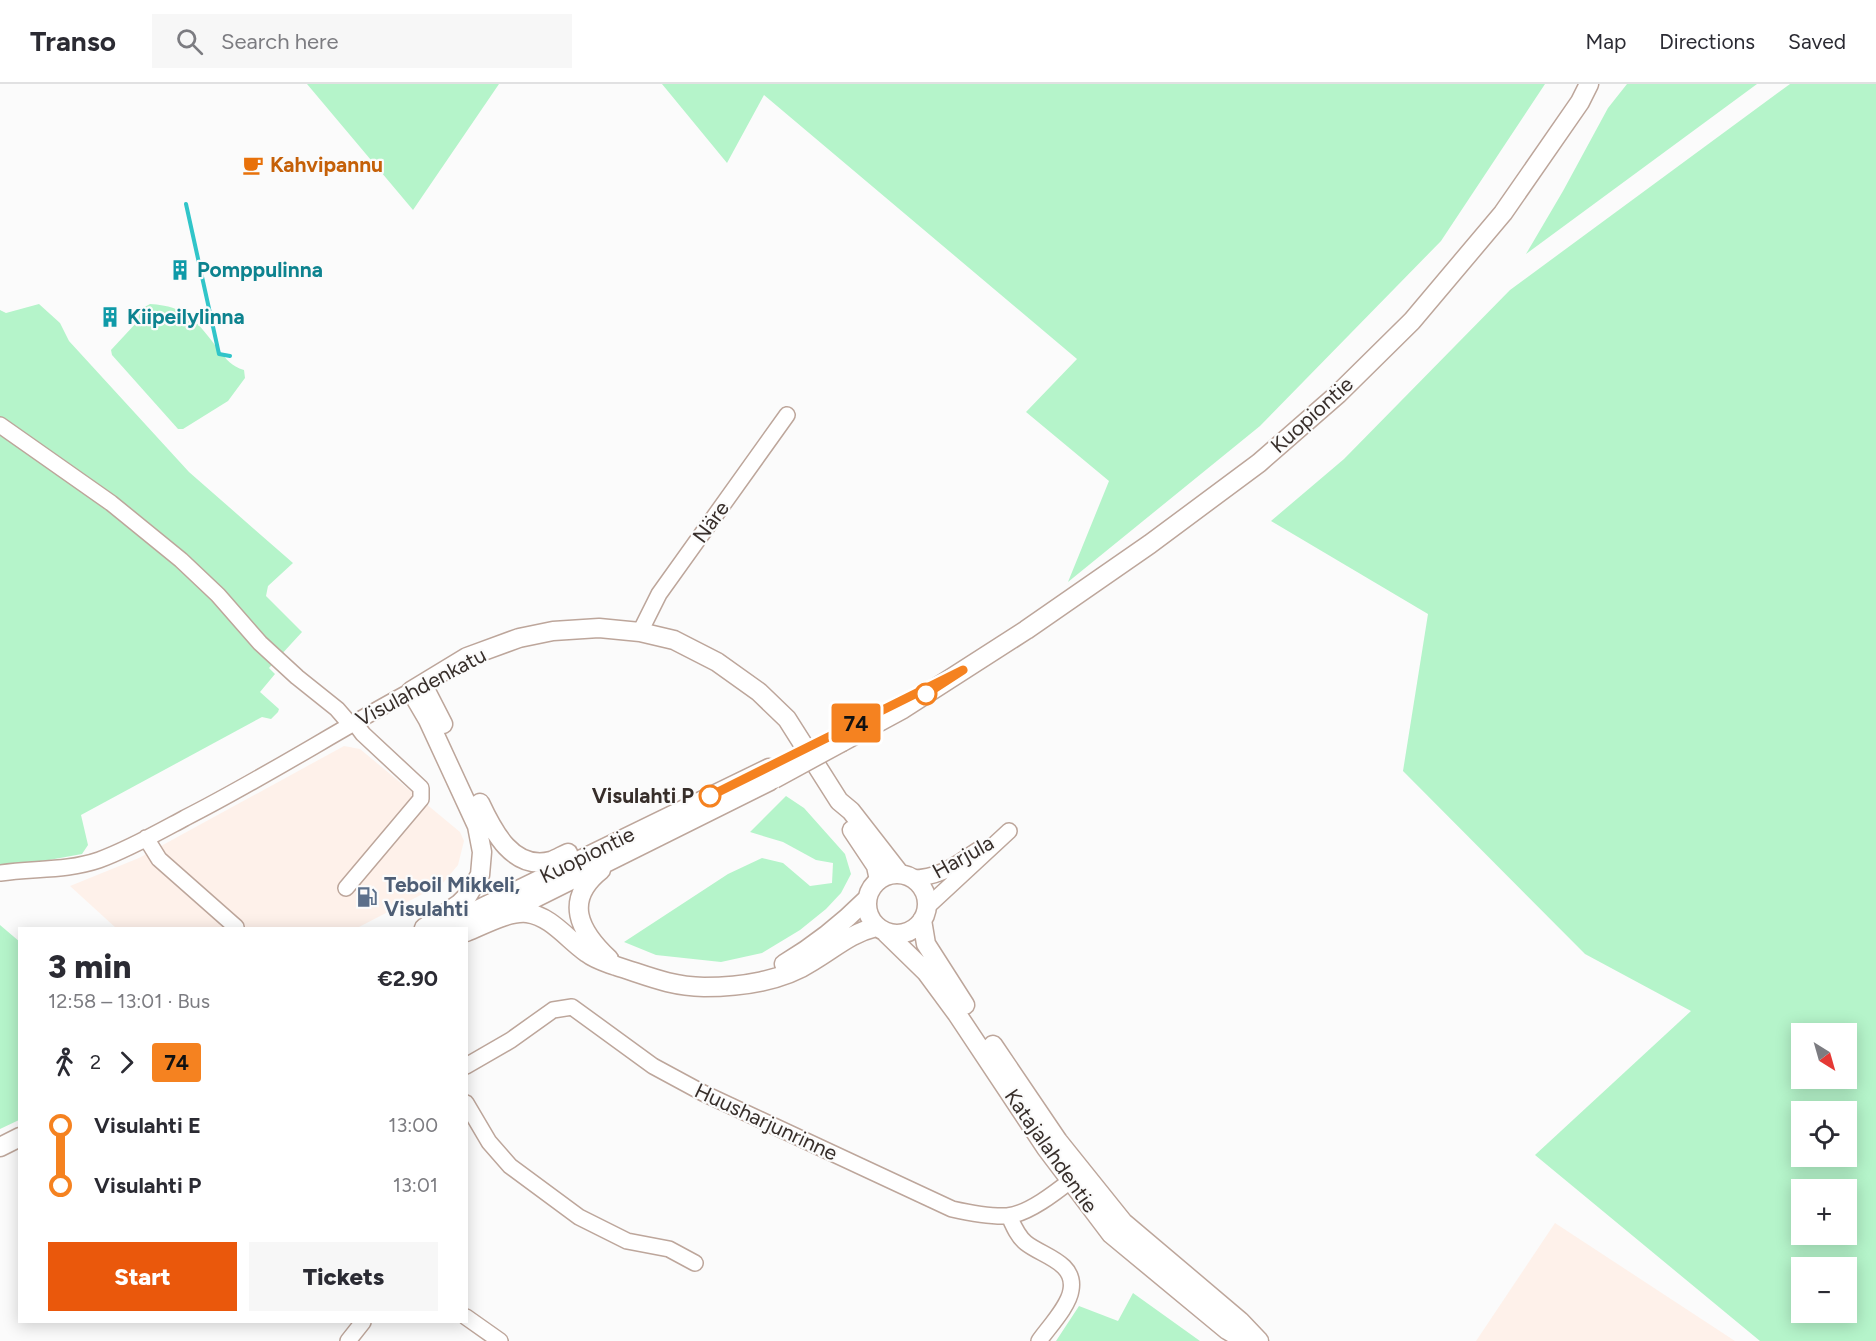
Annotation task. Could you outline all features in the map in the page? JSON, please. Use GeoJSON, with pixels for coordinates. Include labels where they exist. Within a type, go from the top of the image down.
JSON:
{"type":"FeatureCollection","features":[{"type":"Feature","properties":{"kind":"street","name":"Kuopiontie"},"geometry":{"type":"LineString","coordinates":[[440,927],[672,822],[839,738],[963,670],[1026,630],[1150,544],[1259,463],[1338,394],[1412,321],[1503,213],[1580,102],[1589,84]]}},
{"type":"Feature","properties":{"kind":"street","name":"Näre"},"geometry":{"type":"LineString","coordinates":[[640,632],[658,594],[787,415]]}},
{"type":"Feature","properties":{"kind":"street"},"geometry":{"type":"LineString","coordinates":[[0,425],[111,503],[181,560],[218,595],[260,643],[337,709],[421,788],[421,799],[346,888]]}},
{"type":"Feature","properties":{"kind":"street","name":"Visulahdenkatu"},"geometry":{"type":"LineString","coordinates":[[0,873],[45,871],[97,861],[216,802],[417,688],[467,657],[519,638],[553,630],[599,628],[640,632],[674,640],[717,662],[759,692],[787,719],[838,801],[843,816],[876,866],[879,880]]}},
{"type":"Feature","properties":{"kind":"street"},"geometry":{"type":"LineString","coordinates":[[417,688],[489,822],[502,843],[519,857],[530,861],[551,861],[607,835],[672,822]]}},
{"type":"Feature","properties":{"kind":"street"},"geometry":{"type":"LineString","coordinates":[[417,688],[428,720],[477,826],[482,852],[480,874],[468,895],[425,927]]}},
{"type":"Feature","properties":{"kind":"street","name":"Visulahdenkatu"},"geometry":{"type":"LineString","coordinates":[[838,801],[851,811],[906,876]]}},
{"type":"Feature","properties":{"kind":"street","name":"Kuopiontie"},"geometry":{"type":"LineString","coordinates":[[468,930],[672,822]]}},
{"type":"Feature","properties":{"kind":"street"},"geometry":{"type":"LineString","coordinates":[[617,966],[590,938],[582,925],[578,914],[581,891],[599,871],[672,822]]}},
{"type":"Feature","properties":{"kind":"street","name":"Harjula"},"geometry":{"type":"LineString","coordinates":[[906,876],[927,878],[941,874],[1009,831],[925,914]]}},
{"type":"Feature","properties":{"kind":"street"},"geometry":{"type":"LineString","coordinates":[[146,838],[159,859],[236,927]]}},
{"type":"Feature","properties":{"kind":"street"},"geometry":{"type":"LineString","coordinates":[[468,930],[513,914],[529,913],[548,921],[598,961],[646,978],[684,985],[719,987],[758,982],[785,975],[812,963],[840,942],[860,931],[881,930],[900,934],[913,930],[925,914],[926,896],[921,885],[906,876],[888,875],[871,888],[867,898],[867,909],[870,918],[881,930]]}},
{"type":"Feature","properties":{"kind":"street"},"geometry":{"type":"LineString","coordinates":[[738,984],[778,968],[812,947],[843,923],[867,898]]}},
{"type":"Feature","properties":{"kind":"street","name":"Katajalahdentie"},"geometry":{"type":"LineString","coordinates":[[925,914],[926,944],[937,964],[1111,1234],[1227,1330],[1246,1341]]}},
{"type":"Feature","properties":{"kind":"street","name":"Katajalahdentie"},"geometry":{"type":"LineString","coordinates":[[881,930],[926,972],[1075,1176],[1123,1222],[1240,1321],[1258,1341]]}},
{"type":"Feature","properties":{"kind":"street","name":"Huusharjunrinne"},"geometry":{"type":"LineString","coordinates":[[468,1065],[511,1040],[553,1010],[572,1007],[653,1066],[703,1093],[952,1209],[974,1214],[1009,1216],[1029,1208],[1057,1191],[1075,1176]]}},
{"type":"Feature","properties":{"kind":"street"},"geometry":{"type":"LineString","coordinates":[[468,1106],[489,1142],[510,1166],[579,1217],[627,1241],[669,1249],[695,1263]]}},
{"type":"Feature","properties":{"kind":"street"},"geometry":{"type":"LineString","coordinates":[[0,1147],[18,1138]]}},
{"type":"Feature","properties":{"kind":"street"},"geometry":{"type":"LineString","coordinates":[[1009,1216],[1025,1242],[1059,1261],[1068,1273],[1071,1290],[1064,1307],[1039,1341]]}},
{"type":"Feature","properties":{"kind":"street"},"geometry":{"type":"LineString","coordinates":[[468,1318],[500,1341]]}},
{"type":"Feature","properties":{"kind":"street"},"geometry":{"type":"LineString","coordinates":[[348,1341],[362,1323]]}},
{"type":"Feature","properties":{"kind":"shaded area"},"geometry":{"type":"Polygon","coordinates":[[[344,746],[360,749],[460,832],[464,841],[458,865],[442,884],[359,927],[115,927],[70,886],[139,858],[344,746]]]}},
{"type":"Feature","properties":{"kind":"shaded area"},"geometry":{"type":"Polygon","coordinates":[[[1555,1223],[1735,1341],[1476,1341],[1555,1223]]]}},
{"type":"Feature","properties":{"kind":"green space"},"geometry":{"type":"Polygon","coordinates":[[[307,84],[499,84],[413,210],[307,84]]]}},
{"type":"Feature","properties":{"kind":"green space"},"geometry":{"type":"Polygon","coordinates":[[[662,84],[1545,84],[1441,241],[1260,426],[1068,582],[1109,481],[1026,412],[1077,359],[764,95],[727,163],[662,84]]]}},
{"type":"Feature","properties":{"kind":"green space"},"geometry":{"type":"Polygon","coordinates":[[[1627,84],[1757,84],[1526,254],[1608,108],[1627,84]]]}},
{"type":"Feature","properties":{"kind":"green space"},"geometry":{"type":"Polygon","coordinates":[[[1790,84],[1876,84],[1876,1341],[1760,1341],[1535,1155],[1691,1011],[1585,954],[1403,771],[1428,614],[1271,521],[1344,459],[1510,290],[1790,84]]]}},
{"type":"Feature","properties":{"kind":"green space"},"geometry":{"type":"Polygon","coordinates":[[[39,304],[60,323],[69,341],[189,472],[293,563],[268,586],[266,596],[302,632],[269,668],[275,674],[260,692],[279,709],[271,719],[262,717],[81,815],[88,845],[82,854],[0,866],[0,310],[6,313],[39,304]]]}},
{"type":"Feature","properties":{"kind":"green space"},"geometry":{"type":"Polygon","coordinates":[[[150,304],[173,308],[190,317],[224,357],[236,367],[244,370],[245,378],[228,401],[183,429],[178,429],[112,355],[111,350],[137,322],[141,309],[150,304]]]}},
{"type":"Feature","properties":{"kind":"green space"},"geometry":{"type":"Polygon","coordinates":[[[786,796],[804,808],[845,854],[851,874],[841,893],[826,909],[800,930],[762,953],[721,962],[656,955],[624,942],[728,874],[762,858],[783,863],[810,886],[832,883],[833,863],[816,860],[783,842],[750,832],[786,796]]]}},
{"type":"Feature","properties":{"kind":"green space"},"geometry":{"type":"Polygon","coordinates":[[[0,925],[18,940],[18,1120],[0,1129],[0,925]]]}},
{"type":"Feature","properties":{"kind":"green space"},"geometry":{"type":"Polygon","coordinates":[[[1133,1293],[1200,1341],[1056,1341],[1079,1306],[1118,1321],[1133,1293]]]}},
{"type":"Feature","properties":{"kind":"waterway"},"geometry":{"type":"LineString","coordinates":[[186,204],[219,354],[230,356]]}},
{"type":"Feature","properties":{"kind":"bus line","name":"74"},"geometry":{"type":"LineString","coordinates":[[710,796],[963,670],[926,694]]}},
{"type":"Feature","properties":{"kind":"place","name":"Kahvipannu"},"geometry":{"type":"Point","coordinates":[253,165]}},
{"type":"Feature","properties":{"kind":"place","name":"Pomppulinna"},"geometry":{"type":"Point","coordinates":[180,270]}},
{"type":"Feature","properties":{"kind":"place","name":"Kiipeilylinna"},"geometry":{"type":"Point","coordinates":[110,317]}},
{"type":"Feature","properties":{"kind":"place","name":"Visulahti P"},"geometry":{"type":"Point","coordinates":[710,796]}},
{"type":"Feature","properties":{"kind":"place","name":"Teboil Mikkeli, Visulahti"},"geometry":{"type":"Point","coordinates":[367,897]}}]}
